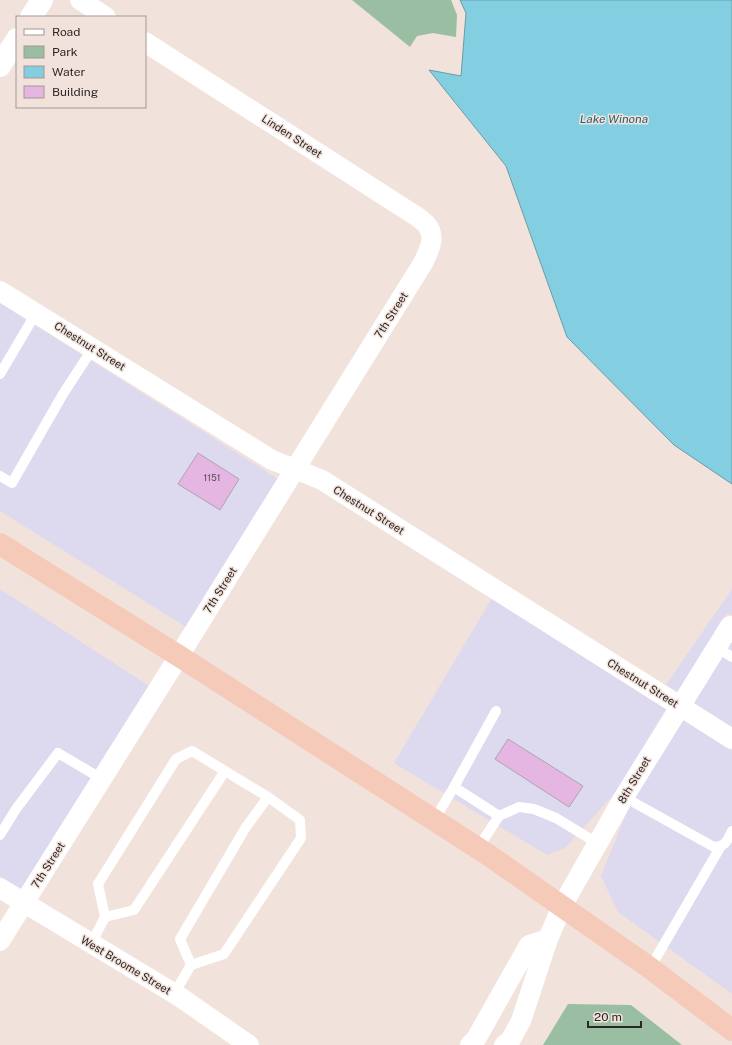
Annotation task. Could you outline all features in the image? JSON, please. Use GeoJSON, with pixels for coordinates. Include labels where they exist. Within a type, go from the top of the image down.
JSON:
{"type":"FeatureCollection","features":[{"type":"Feature","properties":{"kind":"highway"},"geometry":{"type":"LineString","coordinates":[[0,544],[179,656],[478,848],[650,968],[730,1026]]}},
{"type":"Feature","properties":{"kind":"street"},"geometry":{"type":"LineString","coordinates":[[32,16],[42,0]]}},
{"type":"Feature","properties":{"kind":"street"},"geometry":{"type":"LineString","coordinates":[[80,0],[104,16]]}},
{"type":"Feature","properties":{"kind":"street"},"geometry":{"type":"LineString","coordinates":[[0,66],[16,41]]}},
{"type":"Feature","properties":{"kind":"street","name":"Linden Street"},"geometry":{"type":"LineString","coordinates":[[146,43],[416,216],[427,224],[432,236]]}},
{"type":"Feature","properties":{"kind":"street","name":"7th Street"},"geometry":{"type":"LineString","coordinates":[[0,941],[423,263],[430,250],[432,236]]}},
{"type":"Feature","properties":{"kind":"street","name":"Chestnut Street"},"geometry":{"type":"LineString","coordinates":[[0,291],[272,460],[322,480],[732,739]]}},
{"type":"Feature","properties":{"kind":"street","name":"8th Street"},"geometry":{"type":"LineString","coordinates":[[504,1045],[510,1041],[521,1021],[548,939],[562,906],[624,797],[680,706],[724,652],[730,626]]}},
{"type":"Feature","properties":{"kind":"street","name":"West Broome Street"},"geometry":{"type":"LineString","coordinates":[[0,888],[174,994],[249,1045]]}},
{"type":"Feature","properties":{"kind":"street"},"geometry":{"type":"LineString","coordinates":[[470,1045],[476,1039],[529,945],[548,939]]}},
{"type":"Feature","properties":{"kind":"lane"},"geometry":{"type":"LineString","coordinates":[[0,374],[36,313]]}},
{"type":"Feature","properties":{"kind":"lane"},"geometry":{"type":"LineString","coordinates":[[0,476],[12,483],[63,394],[93,348]]}},
{"type":"Feature","properties":{"kind":"lane"},"geometry":{"type":"LineString","coordinates":[[434,820],[496,711]]}},
{"type":"Feature","properties":{"kind":"lane"},"geometry":{"type":"LineString","coordinates":[[91,944],[105,917],[98,884],[176,759],[192,751],[268,797],[300,820],[300,838],[224,954],[191,965],[174,994]]}},
{"type":"Feature","properties":{"kind":"lane"},"geometry":{"type":"LineString","coordinates":[[0,834],[16,809],[58,753],[102,779]]}},
{"type":"Feature","properties":{"kind":"lane"},"geometry":{"type":"LineString","coordinates":[[105,917],[134,910],[225,771]]}},
{"type":"Feature","properties":{"kind":"lane"},"geometry":{"type":"LineString","coordinates":[[454,787],[499,816]]}},
{"type":"Feature","properties":{"kind":"lane"},"geometry":{"type":"LineString","coordinates":[[191,965],[180,939],[246,827],[268,797]]}},
{"type":"Feature","properties":{"kind":"lane"},"geometry":{"type":"LineString","coordinates":[[624,797],[714,847],[721,846]]}},
{"type":"Feature","properties":{"kind":"lane"},"geometry":{"type":"LineString","coordinates":[[478,848],[499,816],[519,807],[534,809],[556,818],[597,844]]}},
{"type":"Feature","properties":{"kind":"lane"},"geometry":{"type":"LineString","coordinates":[[650,968],[721,846],[725,843],[732,831]]}},
{"type":"Feature","properties":{"kind":"shaded area"},"geometry":{"type":"Polygon","coordinates":[[[0,303],[278,479],[186,627],[0,511],[0,303]]]}},
{"type":"Feature","properties":{"kind":"shaded area"},"geometry":{"type":"Polygon","coordinates":[[[0,589],[149,686],[22,890],[0,876],[0,589]]]}},
{"type":"Feature","properties":{"kind":"shaded area"},"geometry":{"type":"Polygon","coordinates":[[[732,589],[732,615],[727,613],[678,692],[666,685],[732,589]]]}},
{"type":"Feature","properties":{"kind":"shaded area"},"geometry":{"type":"Polygon","coordinates":[[[492,598],[667,710],[615,793],[565,848],[547,855],[394,763],[492,598]]]}},
{"type":"Feature","properties":{"kind":"shaded area"},"geometry":{"type":"Polygon","coordinates":[[[732,639],[732,727],[693,702],[732,639]]]}},
{"type":"Feature","properties":{"kind":"shaded area"},"geometry":{"type":"Polygon","coordinates":[[[682,719],[732,751],[732,994],[618,912],[601,876],[631,802],[682,719]]]}},
{"type":"Feature","properties":{"kind":"green space"},"geometry":{"type":"Polygon","coordinates":[[[352,0],[451,0],[457,15],[456,37],[433,33],[417,36],[410,47],[352,0]]]}},
{"type":"Feature","properties":{"kind":"green space"},"geometry":{"type":"Polygon","coordinates":[[[568,1004],[631,1005],[682,1045],[543,1045],[568,1004]]]}},
{"type":"Feature","properties":{"kind":"water","name":"Lake Winona"},"geometry":{"type":"Polygon","coordinates":[[[460,0],[732,0],[732,484],[674,445],[567,337],[506,166],[429,70],[461,76],[466,13],[460,0]]]}},
{"type":"Feature","properties":{"kind":"building"},"geometry":{"type":"Polygon","coordinates":[[[198,453],[239,479],[220,510],[178,484],[198,453]]]}},
{"type":"Feature","properties":{"kind":"building"},"geometry":{"type":"Polygon","coordinates":[[[508,739],[583,786],[569,807],[495,759],[508,739]]]}}]}
